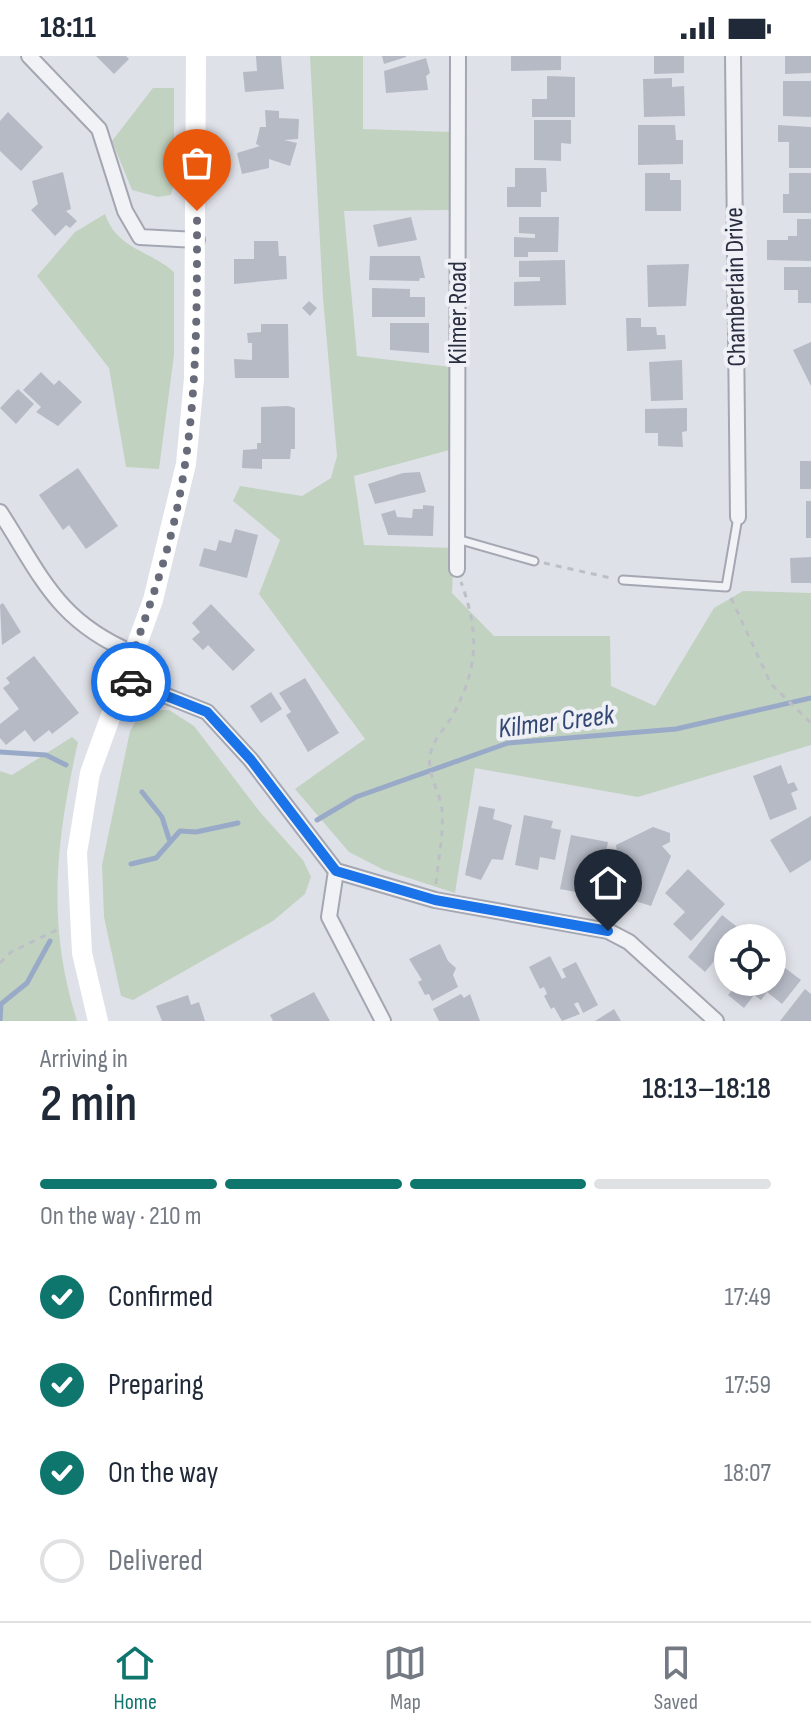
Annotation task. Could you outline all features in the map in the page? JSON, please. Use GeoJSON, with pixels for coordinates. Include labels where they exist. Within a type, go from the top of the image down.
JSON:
{"type":"FeatureCollection","features":[{"type":"Feature","properties":{"kind":"street"},"geometry":{"type":"LineString","coordinates":[[29,56],[99,129],[125,211],[140,237],[197,240]]}},
{"type":"Feature","properties":{"kind":"street"},"geometry":{"type":"LineString","coordinates":[[98,1021],[81,942],[77,853],[90,773],[165,560],[186,464],[194,379],[196,56]]}},
{"type":"Feature","properties":{"kind":"street","name":"Kilmer Road"},"geometry":{"type":"LineString","coordinates":[[457,569],[458,56]]}},
{"type":"Feature","properties":{"kind":"street","name":"Chamberlain Drive"},"geometry":{"type":"LineString","coordinates":[[733,56],[738,517]]}},
{"type":"Feature","properties":{"kind":"street"},"geometry":{"type":"LineString","coordinates":[[0,512],[70,618],[87,631],[133,653]]}},
{"type":"Feature","properties":{"kind":"street"},"geometry":{"type":"LineString","coordinates":[[124,679],[207,712],[251,760],[336,871],[435,900],[608,931],[629,942],[716,1021]]}},
{"type":"Feature","properties":{"kind":"street"},"geometry":{"type":"LineString","coordinates":[[336,871],[329,917],[383,1021]]}},
{"type":"Feature","properties":{"kind":"lane"},"geometry":{"type":"LineString","coordinates":[[623,580],[726,587],[738,517]]}},
{"type":"Feature","properties":{"kind":"lane"},"geometry":{"type":"LineString","coordinates":[[457,539],[534,561]]}},
{"type":"Feature","properties":{"kind":"path"},"geometry":{"type":"LineString","coordinates":[[534,561],[623,580]]}},
{"type":"Feature","properties":{"kind":"path"},"geometry":{"type":"LineString","coordinates":[[435,900],[442,807],[429,760],[434,742],[453,714],[472,673],[475,623],[457,569]]}},
{"type":"Feature","properties":{"kind":"path"},"geometry":{"type":"LineString","coordinates":[[726,587],[771,684],[811,723]]}},
{"type":"Feature","properties":{"kind":"path"},"geometry":{"type":"LineString","coordinates":[[0,963],[11,952],[61,928]]}},
{"type":"Feature","properties":{"kind":"green space"},"geometry":{"type":"Polygon","coordinates":[[[310,56],[363,56],[363,129],[451,132],[452,210],[344,211],[357,356],[451,367],[453,449],[354,476],[364,545],[454,548],[452,593],[494,636],[610,636],[611,686],[655,706],[714,608],[743,591],[811,593],[811,745],[638,797],[475,768],[455,893],[384,870],[349,852],[295,789],[365,739],[259,594],[280,540],[233,501],[240,486],[302,496],[331,478],[337,456],[323,298],[310,56]]]}},
{"type":"Feature","properties":{"kind":"green space"},"geometry":{"type":"Polygon","coordinates":[[[153,88],[174,88],[174,182],[171,195],[158,197],[132,190],[112,141],[153,88]]]}},
{"type":"Feature","properties":{"kind":"green space"},"geometry":{"type":"Polygon","coordinates":[[[105,214],[117,235],[174,272],[174,355],[159,469],[126,467],[109,368],[37,276],[75,232],[105,214]]]}},
{"type":"Feature","properties":{"kind":"green space"},"geometry":{"type":"Polygon","coordinates":[[[142,710],[169,710],[194,726],[260,812],[303,860],[311,877],[305,894],[273,921],[133,1000],[121,996],[104,917],[102,865],[130,731],[142,710]]]}},
{"type":"Feature","properties":{"kind":"green space"},"geometry":{"type":"Polygon","coordinates":[[[72,737],[78,742],[60,848],[58,916],[67,985],[77,1021],[0,1021],[0,771],[12,775],[72,737]]]}},
{"type":"Feature","properties":{"kind":"building"},"geometry":{"type":"Polygon","coordinates":[[[96,56],[126,56],[129,59],[114,74],[96,56]]]}},
{"type":"Feature","properties":{"kind":"building"},"geometry":{"type":"Polygon","coordinates":[[[256,56],[281,56],[284,89],[245,92],[243,72],[257,71],[256,56]]]}},
{"type":"Feature","properties":{"kind":"building"},"geometry":{"type":"Polygon","coordinates":[[[382,56],[406,56],[406,57],[384,64],[382,56]]]}},
{"type":"Feature","properties":{"kind":"building"},"geometry":{"type":"Polygon","coordinates":[[[511,56],[561,56],[561,70],[511,71],[511,56]]]}},
{"type":"Feature","properties":{"kind":"building"},"geometry":{"type":"Polygon","coordinates":[[[654,56],[684,56],[684,73],[654,74],[654,56]]]}},
{"type":"Feature","properties":{"kind":"building"},"geometry":{"type":"Polygon","coordinates":[[[785,56],[811,56],[811,73],[785,74],[785,56]]]}},
{"type":"Feature","properties":{"kind":"building"},"geometry":{"type":"Polygon","coordinates":[[[426,58],[430,73],[426,76],[428,90],[386,93],[384,71],[426,58]]]}},
{"type":"Feature","properties":{"kind":"building"},"geometry":{"type":"Polygon","coordinates":[[[547,76],[575,77],[575,117],[532,117],[532,99],[547,99],[547,76]]]}},
{"type":"Feature","properties":{"kind":"building"},"geometry":{"type":"Polygon","coordinates":[[[672,78],[672,87],[684,86],[685,116],[644,117],[643,79],[672,78]]]}},
{"type":"Feature","properties":{"kind":"building"},"geometry":{"type":"Polygon","coordinates":[[[783,81],[811,81],[811,117],[783,116],[783,81]]]}},
{"type":"Feature","properties":{"kind":"building"},"geometry":{"type":"Polygon","coordinates":[[[265,110],[279,111],[279,118],[299,119],[298,139],[284,140],[297,143],[290,166],[269,159],[269,168],[242,174],[237,153],[260,146],[256,144],[260,127],[266,127],[265,110]]]}},
{"type":"Feature","properties":{"kind":"building"},"geometry":{"type":"Polygon","coordinates":[[[8,112],[43,147],[21,171],[0,151],[0,121],[8,112]]]}},
{"type":"Feature","properties":{"kind":"building"},"geometry":{"type":"Polygon","coordinates":[[[534,120],[571,120],[571,144],[561,143],[561,161],[534,160],[534,120]]]}},
{"type":"Feature","properties":{"kind":"building"},"geometry":{"type":"Polygon","coordinates":[[[638,125],[675,125],[676,140],[683,140],[683,164],[638,165],[638,125]]]}},
{"type":"Feature","properties":{"kind":"building"},"geometry":{"type":"Polygon","coordinates":[[[778,125],[811,127],[811,168],[789,168],[789,142],[778,142],[778,125]]]}},
{"type":"Feature","properties":{"kind":"building"},"geometry":{"type":"Polygon","coordinates":[[[515,168],[546,168],[547,192],[541,192],[541,207],[507,207],[507,187],[515,187],[515,168]]]}},
{"type":"Feature","properties":{"kind":"building"},"geometry":{"type":"Polygon","coordinates":[[[63,172],[71,209],[66,211],[77,221],[70,228],[66,225],[55,236],[31,210],[38,204],[32,181],[63,172]]]}},
{"type":"Feature","properties":{"kind":"building"},"geometry":{"type":"Polygon","coordinates":[[[645,173],[670,173],[670,180],[681,180],[681,211],[645,211],[645,173]]]}},
{"type":"Feature","properties":{"kind":"building"},"geometry":{"type":"Polygon","coordinates":[[[789,173],[811,173],[811,213],[783,213],[783,194],[789,194],[789,173]]]}},
{"type":"Feature","properties":{"kind":"building"},"geometry":{"type":"Polygon","coordinates":[[[411,217],[417,240],[378,247],[373,225],[411,217]]]}},
{"type":"Feature","properties":{"kind":"building"},"geometry":{"type":"Polygon","coordinates":[[[519,217],[559,217],[558,252],[528,252],[528,257],[514,257],[514,237],[535,238],[535,234],[519,233],[519,217]]]}},
{"type":"Feature","properties":{"kind":"building"},"geometry":{"type":"Polygon","coordinates":[[[797,219],[811,219],[811,261],[767,260],[767,240],[788,240],[788,236],[797,236],[797,219]]]}},
{"type":"Feature","properties":{"kind":"building"},"geometry":{"type":"Polygon","coordinates":[[[254,241],[278,241],[279,256],[286,256],[287,279],[234,284],[234,259],[254,259],[254,241]]]}},
{"type":"Feature","properties":{"kind":"building"},"geometry":{"type":"Polygon","coordinates":[[[370,256],[420,256],[425,278],[419,281],[369,280],[370,256]]]}},
{"type":"Feature","properties":{"kind":"building"},"geometry":{"type":"Polygon","coordinates":[[[565,260],[566,305],[514,306],[514,282],[540,281],[540,277],[519,277],[519,261],[565,260]]]}},
{"type":"Feature","properties":{"kind":"building"},"geometry":{"type":"Polygon","coordinates":[[[689,264],[686,306],[648,307],[647,265],[689,264]]]}},
{"type":"Feature","properties":{"kind":"building"},"geometry":{"type":"Polygon","coordinates":[[[784,267],[811,267],[811,303],[798,303],[798,290],[784,290],[784,267]]]}},
{"type":"Feature","properties":{"kind":"building"},"geometry":{"type":"Polygon","coordinates":[[[372,288],[410,289],[410,297],[425,297],[425,317],[372,317],[372,288]]]}},
{"type":"Feature","properties":{"kind":"building"},"geometry":{"type":"Polygon","coordinates":[[[309,301],[317,308],[310,316],[302,308],[309,301]]]}},
{"type":"Feature","properties":{"kind":"building"},"geometry":{"type":"Polygon","coordinates":[[[626,318],[641,318],[641,327],[656,327],[657,335],[665,335],[666,349],[627,351],[626,318]]]}},
{"type":"Feature","properties":{"kind":"building"},"geometry":{"type":"Polygon","coordinates":[[[390,323],[429,323],[429,353],[390,350],[390,323]]]}},
{"type":"Feature","properties":{"kind":"building"},"geometry":{"type":"Polygon","coordinates":[[[261,324],[288,324],[289,378],[235,378],[234,359],[252,360],[252,343],[248,343],[247,333],[261,332],[261,324]]]}},
{"type":"Feature","properties":{"kind":"building"},"geometry":{"type":"Polygon","coordinates":[[[811,342],[811,386],[793,350],[811,342]]]}},
{"type":"Feature","properties":{"kind":"building"},"geometry":{"type":"Polygon","coordinates":[[[682,360],[683,400],[651,401],[649,362],[682,360]]]}},
{"type":"Feature","properties":{"kind":"building"},"geometry":{"type":"Polygon","coordinates":[[[41,372],[54,385],[59,380],[82,402],[58,426],[36,412],[41,407],[23,390],[41,372]]]}},
{"type":"Feature","properties":{"kind":"building"},"geometry":{"type":"Polygon","coordinates":[[[18,389],[34,404],[16,424],[0,408],[18,389]]]}},
{"type":"Feature","properties":{"kind":"building"},"geometry":{"type":"Polygon","coordinates":[[[261,407],[295,408],[295,449],[291,449],[290,459],[262,459],[262,469],[242,468],[243,450],[257,449],[257,443],[261,443],[261,407]]]}},
{"type":"Feature","properties":{"kind":"building"},"geometry":{"type":"Polygon","coordinates":[[[687,408],[687,431],[682,432],[683,447],[658,446],[658,433],[645,433],[645,409],[687,408]]]}},
{"type":"Feature","properties":{"kind":"building"},"geometry":{"type":"Polygon","coordinates":[[[800,461],[811,461],[811,489],[800,489],[800,461]]]}},
{"type":"Feature","properties":{"kind":"building"},"geometry":{"type":"Polygon","coordinates":[[[78,468],[118,526],[86,549],[69,525],[63,530],[39,495],[78,468]]]}},
{"type":"Feature","properties":{"kind":"building"},"geometry":{"type":"Polygon","coordinates":[[[420,472],[426,492],[375,504],[368,484],[403,473],[420,472]]]}},
{"type":"Feature","properties":{"kind":"building"},"geometry":{"type":"Polygon","coordinates":[[[806,501],[811,501],[811,538],[806,538],[806,501]]]}},
{"type":"Feature","properties":{"kind":"building"},"geometry":{"type":"Polygon","coordinates":[[[423,505],[434,506],[433,536],[388,535],[381,514],[395,510],[397,517],[412,518],[413,509],[423,509],[423,505]]]}},
{"type":"Feature","properties":{"kind":"building"},"geometry":{"type":"Polygon","coordinates":[[[235,529],[258,535],[247,578],[199,566],[204,548],[216,551],[219,540],[231,543],[235,529]]]}},
{"type":"Feature","properties":{"kind":"building"},"geometry":{"type":"Polygon","coordinates":[[[811,557],[811,583],[791,583],[790,558],[811,557]]]}},
{"type":"Feature","properties":{"kind":"building"},"geometry":{"type":"Polygon","coordinates":[[[3,603],[21,632],[2,645],[0,605],[3,603]]]}},
{"type":"Feature","properties":{"kind":"building"},"geometry":{"type":"Polygon","coordinates":[[[211,604],[255,650],[233,671],[208,645],[203,650],[192,639],[200,632],[192,623],[211,604]]]}},
{"type":"Feature","properties":{"kind":"building"},"geometry":{"type":"Polygon","coordinates":[[[34,656],[79,713],[52,734],[49,730],[34,742],[25,730],[6,745],[0,738],[0,724],[19,709],[3,688],[10,683],[6,678],[34,656]]]}},
{"type":"Feature","properties":{"kind":"building"},"geometry":{"type":"Polygon","coordinates":[[[305,678],[339,733],[308,752],[286,715],[291,712],[279,693],[305,678]]]}},
{"type":"Feature","properties":{"kind":"building"},"geometry":{"type":"Polygon","coordinates":[[[271,692],[282,709],[261,723],[250,706],[271,692]]]}},
{"type":"Feature","properties":{"kind":"building"},"geometry":{"type":"Polygon","coordinates":[[[781,765],[788,784],[794,782],[798,790],[791,793],[797,809],[770,820],[753,776],[781,765]]]}},
{"type":"Feature","properties":{"kind":"building"},"geometry":{"type":"Polygon","coordinates":[[[479,806],[495,809],[493,819],[512,825],[503,860],[492,859],[481,880],[465,875],[479,806]]]}},
{"type":"Feature","properties":{"kind":"building"},"geometry":{"type":"Polygon","coordinates":[[[524,815],[553,821],[551,828],[561,830],[555,860],[540,857],[538,870],[515,865],[524,815]]]}},
{"type":"Feature","properties":{"kind":"building"},"geometry":{"type":"Polygon","coordinates":[[[811,816],[811,860],[790,873],[770,840],[811,816]]]}},
{"type":"Feature","properties":{"kind":"building"},"geometry":{"type":"Polygon","coordinates":[[[653,827],[670,833],[670,842],[662,846],[671,856],[651,906],[632,900],[641,877],[619,871],[616,845],[653,827]]]}},
{"type":"Feature","properties":{"kind":"building"},"geometry":{"type":"Polygon","coordinates":[[[571,835],[608,842],[600,882],[584,878],[581,893],[560,889],[571,835]]]}},
{"type":"Feature","properties":{"kind":"building"},"geometry":{"type":"Polygon","coordinates":[[[688,869],[725,904],[691,941],[673,924],[685,912],[665,893],[688,869]]]}},
{"type":"Feature","properties":{"kind":"building"},"geometry":{"type":"Polygon","coordinates":[[[722,915],[733,924],[715,924],[722,915]]]}},
{"type":"Feature","properties":{"kind":"building"},"geometry":{"type":"Polygon","coordinates":[[[714,925],[714,961],[705,972],[688,957],[714,925]]]}},
{"type":"Feature","properties":{"kind":"building"},"geometry":{"type":"Polygon","coordinates":[[[440,944],[448,961],[456,968],[453,975],[458,987],[432,1001],[429,994],[425,995],[418,982],[422,980],[409,959],[440,944]]]}},
{"type":"Feature","properties":{"kind":"building"},"geometry":{"type":"Polygon","coordinates":[[[550,956],[562,979],[566,977],[562,969],[576,962],[598,1005],[583,1013],[578,1002],[574,1004],[580,1014],[562,1021],[554,1007],[551,1009],[544,996],[547,994],[544,987],[540,989],[529,967],[550,956]]]}},
{"type":"Feature","properties":{"kind":"building"},"geometry":{"type":"Polygon","coordinates":[[[786,969],[801,980],[782,1004],[772,996],[786,996],[786,969]]]}},
{"type":"Feature","properties":{"kind":"building"},"geometry":{"type":"Polygon","coordinates":[[[805,989],[811,994],[811,1021],[780,1021],[805,989]]]}},
{"type":"Feature","properties":{"kind":"building"},"geometry":{"type":"Polygon","coordinates":[[[314,992],[330,1021],[273,1021],[270,1015],[314,992]]]}},
{"type":"Feature","properties":{"kind":"building"},"geometry":{"type":"Polygon","coordinates":[[[461,994],[464,998],[470,994],[480,1021],[439,1021],[433,1009],[461,994]]]}},
{"type":"Feature","properties":{"kind":"building"},"geometry":{"type":"Polygon","coordinates":[[[188,995],[191,1005],[199,1002],[205,1021],[162,1021],[156,1006],[188,995]]]}},
{"type":"Feature","properties":{"kind":"building"},"geometry":{"type":"Polygon","coordinates":[[[729,996],[753,996],[744,1008],[729,996]]]}},
{"type":"Feature","properties":{"kind":"building"},"geometry":{"type":"Polygon","coordinates":[[[614,1009],[621,1021],[595,1021],[614,1009]]]}},
{"type":"Feature","properties":{"kind":"waterway","name":"Kilmer Creek"},"geometry":{"type":"LineString","coordinates":[[317,820],[356,797],[508,743],[676,729],[811,698]]}},
{"type":"Feature","properties":{"kind":"waterway"},"geometry":{"type":"LineString","coordinates":[[0,752],[46,755],[66,765]]}},
{"type":"Feature","properties":{"kind":"waterway"},"geometry":{"type":"LineString","coordinates":[[142,792],[162,817],[169,839]]}},
{"type":"Feature","properties":{"kind":"waterway","name":"Kilmer Creek"},"geometry":{"type":"LineString","coordinates":[[131,864],[156,858],[180,831],[196,832],[238,823]]}},
{"type":"Feature","properties":{"kind":"waterway","name":"Kilmer Creek"},"geometry":{"type":"LineString","coordinates":[[0,1021],[1,1004],[27,983],[50,941]]}},
{"type":"Feature","properties":{"kind":"way so far"},"geometry":{"type":"LineString","coordinates":[[131,682],[124,679],[165,560],[186,464],[194,379],[197,211]]}},
{"type":"Feature","properties":{"kind":"route"},"geometry":{"type":"LineString","coordinates":[[131,682],[207,712],[251,760],[336,871],[435,900],[608,931]]}}]}
